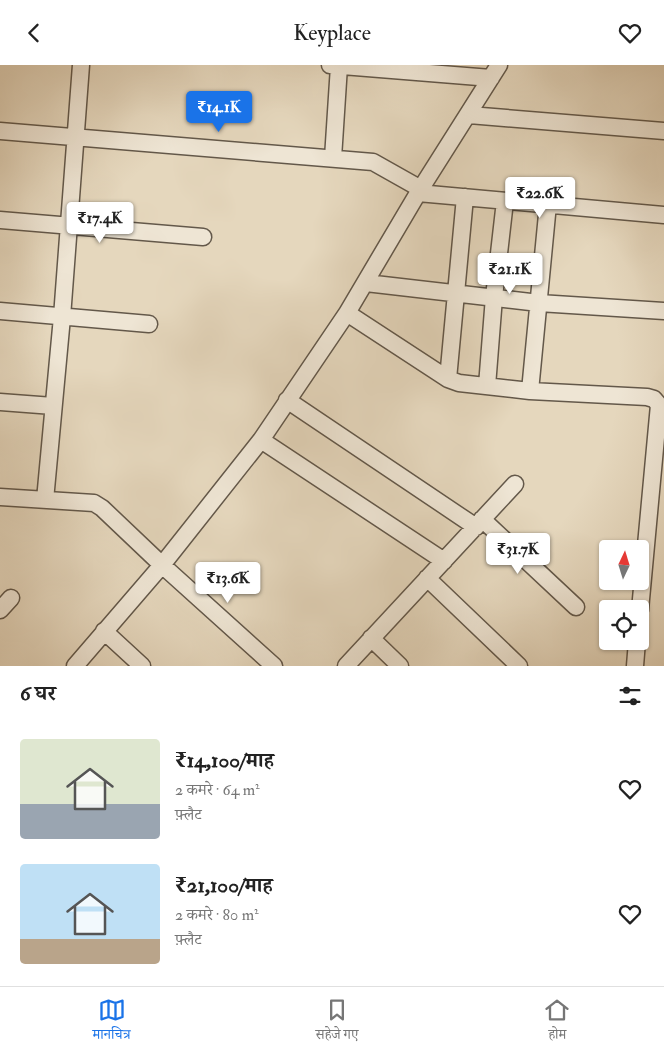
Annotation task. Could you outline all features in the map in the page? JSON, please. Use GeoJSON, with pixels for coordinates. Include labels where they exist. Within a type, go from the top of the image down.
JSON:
{"type":"FeatureCollection","features":[{"type":"Feature","properties":{"kind":"street"},"geometry":{"type":"LineString","coordinates":[[45,500],[62,317],[74,137],[81,65]]}},
{"type":"Feature","properties":{"kind":"street"},"geometry":{"type":"LineString","coordinates":[[75,666],[162,565],[261,440],[347,313],[495,71],[334,65],[333,158]]}},
{"type":"Feature","properties":{"kind":"street"},"geometry":{"type":"LineString","coordinates":[[469,115],[664,131]]}},
{"type":"Feature","properties":{"kind":"street"},"geometry":{"type":"LineString","coordinates":[[0,131],[373,162],[420,191],[505,201],[664,215]]}},
{"type":"Feature","properties":{"kind":"street"},"geometry":{"type":"LineString","coordinates":[[448,379],[465,197]]}},
{"type":"Feature","properties":{"kind":"street"},"geometry":{"type":"LineString","coordinates":[[487,387],[494,297],[505,201]]}},
{"type":"Feature","properties":{"kind":"street"},"geometry":{"type":"LineString","coordinates":[[530,391],[548,205]]}},
{"type":"Feature","properties":{"kind":"street"},"geometry":{"type":"LineString","coordinates":[[0,221],[202,237]]}},
{"type":"Feature","properties":{"kind":"street"},"geometry":{"type":"LineString","coordinates":[[366,283],[539,303],[664,311]]}},
{"type":"Feature","properties":{"kind":"street"},"geometry":{"type":"LineString","coordinates":[[0,311],[148,324]]}},
{"type":"Feature","properties":{"kind":"street"},"geometry":{"type":"LineString","coordinates":[[347,313],[448,379],[459,383],[530,391],[647,397],[654,399],[659,405],[641,600]]}},
{"type":"Feature","properties":{"kind":"street"},"geometry":{"type":"LineString","coordinates":[[287,400],[479,523],[576,607]]}},
{"type":"Feature","properties":{"kind":"street"},"geometry":{"type":"LineString","coordinates":[[0,402],[53,406]]}},
{"type":"Feature","properties":{"kind":"street"},"geometry":{"type":"LineString","coordinates":[[261,440],[444,561]]}},
{"type":"Feature","properties":{"kind":"street"},"geometry":{"type":"LineString","coordinates":[[346,666],[427,577],[516,484]]}},
{"type":"Feature","properties":{"kind":"street"},"geometry":{"type":"LineString","coordinates":[[0,497],[94,503],[109,514],[162,565],[274,666]]}},
{"type":"Feature","properties":{"kind":"street"},"geometry":{"type":"LineString","coordinates":[[427,577],[519,666]]}},
{"type":"Feature","properties":{"kind":"street"},"geometry":{"type":"LineString","coordinates":[[0,610],[11,598]]}},
{"type":"Feature","properties":{"kind":"street"},"geometry":{"type":"LineString","coordinates":[[104,631],[142,666]]}},
{"type":"Feature","properties":{"kind":"street"},"geometry":{"type":"LineString","coordinates":[[371,638],[400,666]]}},
{"type":"Feature","properties":{"kind":"street"},"geometry":{"type":"LineString","coordinates":[[635,666],[636,650]]}}]}
